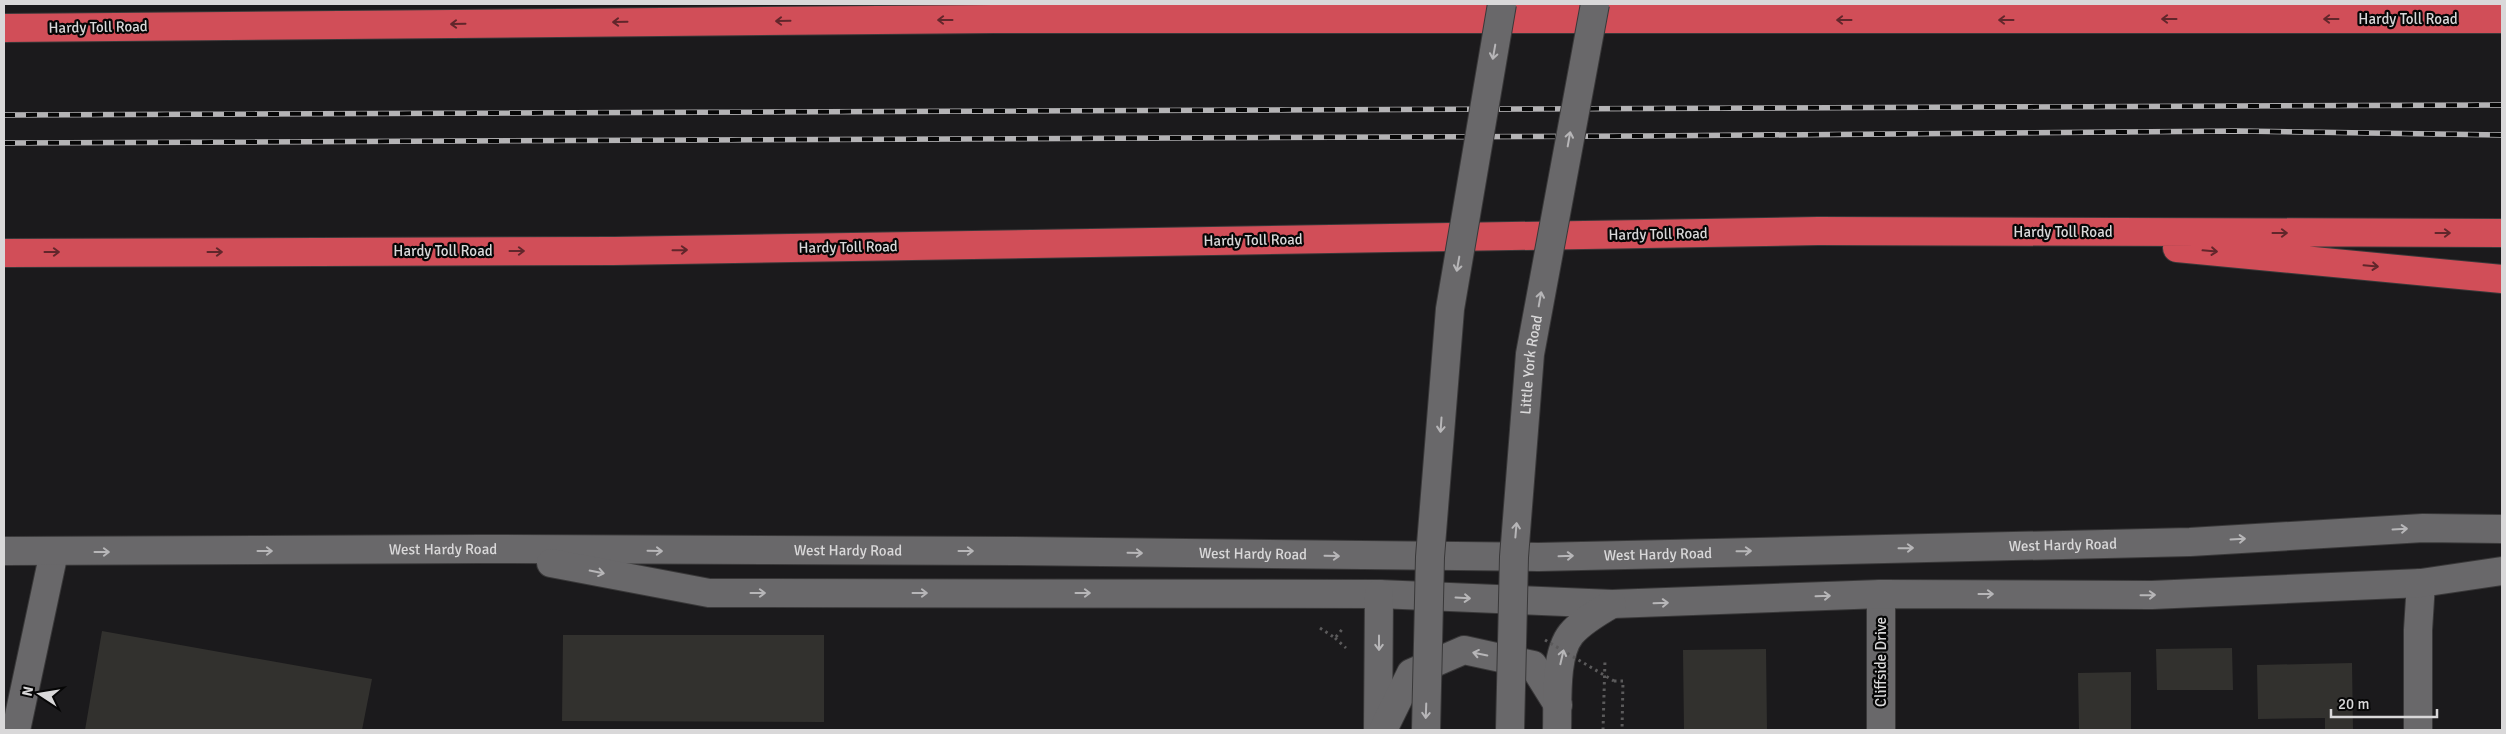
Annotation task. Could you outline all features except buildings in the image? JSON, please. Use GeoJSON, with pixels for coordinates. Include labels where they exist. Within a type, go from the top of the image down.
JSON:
{"type":"FeatureCollection","features":[{"type":"Feature","properties":{"kind":"highway","name":"Hardy Toll Road"},"geometry":{"type":"LineString","coordinates":[[4,28],[984,19],[2502,19]]}},
{"type":"Feature","properties":{"kind":"highway","name":"Hardy Toll Road"},"geometry":{"type":"LineString","coordinates":[[4,253],[614,251],[1798,232],[2502,233]]}},
{"type":"Feature","properties":{"kind":"highway"},"geometry":{"type":"LineString","coordinates":[[2004,232],[2502,279]]}},
{"type":"Feature","properties":{"kind":"main road"},"geometry":{"type":"LineString","coordinates":[[1426,730],[1430,557],[1450,309],[1502,4]]}},
{"type":"Feature","properties":{"kind":"main road","name":"Little York Road"},"geometry":{"type":"LineString","coordinates":[[1510,730],[1514,557],[1530,354],[1595,4]]}},
{"type":"Feature","properties":{"kind":"main road","name":"West Hardy Road"},"geometry":{"type":"LineString","coordinates":[[4,551],[481,549],[1016,551],[1514,557],[2190,542],[2423,528],[2502,529]]}},
{"type":"Feature","properties":{"kind":"main road"},"geometry":{"type":"LineString","coordinates":[[481,549],[709,593],[1379,594],[1612,604],[1881,594],[2152,595],[2421,583],[2502,571]]}},
{"type":"Feature","properties":{"kind":"main road"},"geometry":{"type":"LineString","coordinates":[[16,730],[54,552]]}},
{"type":"Feature","properties":{"kind":"main road"},"geometry":{"type":"LineString","coordinates":[[2418,730],[2418,630],[2421,583]]}},
{"type":"Feature","properties":{"kind":"main road"},"geometry":{"type":"LineString","coordinates":[[1378,730],[1379,594]]}},
{"type":"Feature","properties":{"kind":"main road","name":"Cliffside Drive"},"geometry":{"type":"LineString","coordinates":[[1881,594],[1881,730]]}},
{"type":"Feature","properties":{"kind":"main road"},"geometry":{"type":"LineString","coordinates":[[1558,718],[1560,661],[1571,634],[1597,612],[1612,604]]}},
{"type":"Feature","properties":{"kind":"main road"},"geometry":{"type":"LineString","coordinates":[[1383,730],[1411,673],[1464,650],[1534,665],[1558,718]]}},
{"type":"Feature","properties":{"kind":"path"},"geometry":{"type":"LineString","coordinates":[[1315,624],[1335,638],[1344,627]]}},
{"type":"Feature","properties":{"kind":"path"},"geometry":{"type":"LineString","coordinates":[[1537,636],[1614,681],[1623,681],[1622,730]]}},
{"type":"Feature","properties":{"kind":"path"},"geometry":{"type":"LineString","coordinates":[[1603,730],[1605,660]]}},
{"type":"Feature","properties":{"kind":"railway"},"geometry":{"type":"LineString","coordinates":[[4,115],[2502,105]]}},
{"type":"Feature","properties":{"kind":"railway"},"geometry":{"type":"LineString","coordinates":[[4,143],[1645,136],[2238,131],[2502,135]]}}]}
